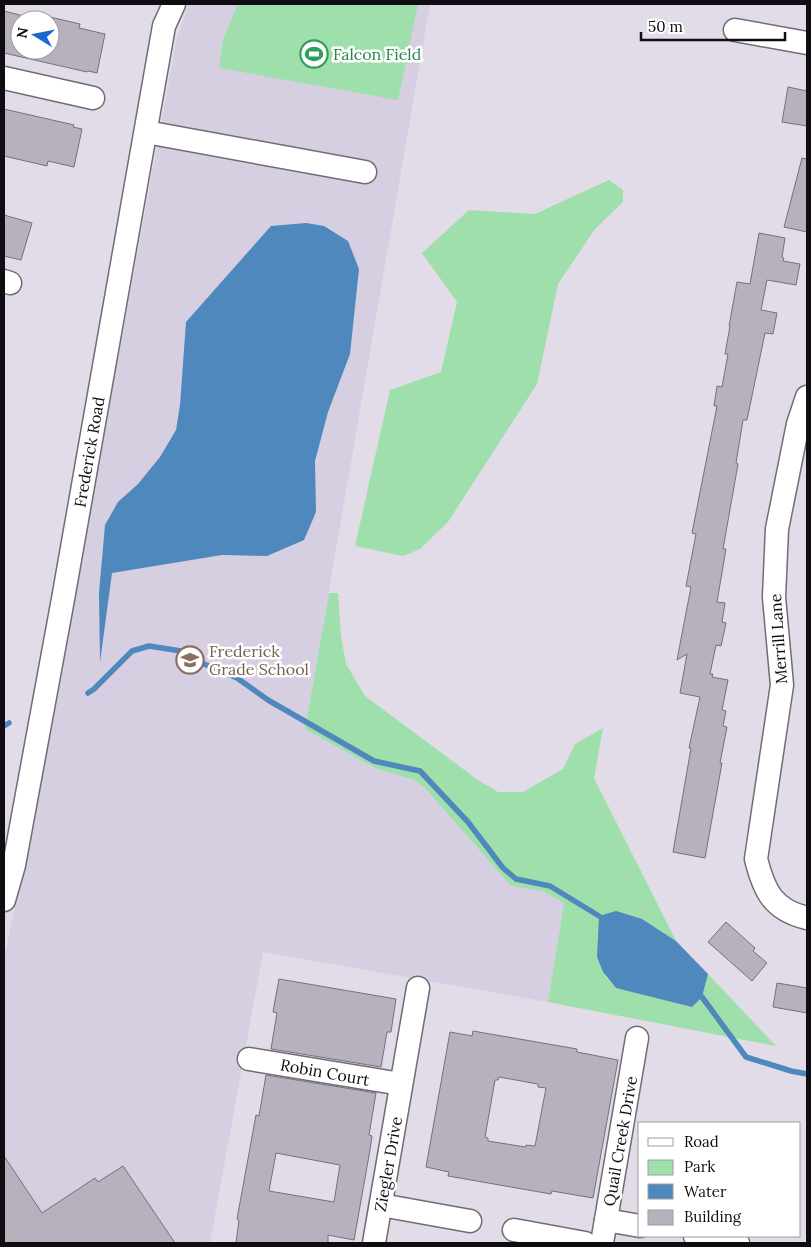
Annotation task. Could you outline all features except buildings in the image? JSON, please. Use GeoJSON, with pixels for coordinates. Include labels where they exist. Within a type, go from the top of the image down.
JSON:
{"type":"FeatureCollection","features":[{"type":"Feature","properties":{"kind":"street","name":"Frederick Road"},"geometry":{"type":"LineString","coordinates":[[4,900],[14,865],[56,637],[164,26],[174,4]]}},
{"type":"Feature","properties":{"kind":"street"},"geometry":{"type":"LineString","coordinates":[[735,30],[807,43]]}},
{"type":"Feature","properties":{"kind":"street"},"geometry":{"type":"LineString","coordinates":[[4,78],[92,98]]}},
{"type":"Feature","properties":{"kind":"street"},"geometry":{"type":"LineString","coordinates":[[146,132],[365,172]]}},
{"type":"Feature","properties":{"kind":"street","name":"Merrill Lane"},"geometry":{"type":"LineString","coordinates":[[807,397],[798,424],[777,529],[774,597],[782,685],[756,859],[761,879],[770,896],[781,908],[807,918]]}},
{"type":"Feature","properties":{"kind":"street","name":"Ziegler Drive"},"geometry":{"type":"LineString","coordinates":[[374,1243],[418,988]]}},
{"type":"Feature","properties":{"kind":"street","name":"Quail Creek Drive"},"geometry":{"type":"LineString","coordinates":[[602,1243],[637,1038]]}},
{"type":"Feature","properties":{"kind":"street","name":"Robin Court"},"geometry":{"type":"LineString","coordinates":[[249,1059],[401,1084]]}},
{"type":"Feature","properties":{"kind":"street"},"geometry":{"type":"LineString","coordinates":[[381,1205],[470,1221]]}},
{"type":"Feature","properties":{"kind":"street"},"geometry":{"type":"LineString","coordinates":[[606,1220],[638,1226]]}},
{"type":"Feature","properties":{"kind":"street"},"geometry":{"type":"LineString","coordinates":[[514,1230],[585,1243]]}},
{"type":"Feature","properties":{"kind":"street"},"geometry":{"type":"LineString","coordinates":[[702,1237],[738,1243]]}},
{"type":"Feature","properties":{"kind":"shaded area","name":"Frederick Grade School"},"geometry":{"type":"Polygon","coordinates":[[[189,4],[430,4],[305,729],[377,769],[415,780],[426,789],[511,886],[543,891],[564,903],[548,1002],[263,952],[210,1243],[4,1243],[4,952],[7,946],[51,726],[177,37],[189,4]]]}},
{"type":"Feature","properties":{"kind":"green space","name":"Falcon Field"},"geometry":{"type":"Polygon","coordinates":[[[238,4],[418,4],[398,100],[219,68],[223,40],[238,4]]]}},
{"type":"Feature","properties":{"kind":"green space"},"geometry":{"type":"Polygon","coordinates":[[[609,180],[623,190],[623,202],[595,229],[558,284],[537,384],[448,522],[420,549],[403,556],[355,546],[390,390],[441,372],[457,302],[422,253],[469,210],[535,214],[609,180]]]}},
{"type":"Feature","properties":{"kind":"green space"},"geometry":{"type":"Polygon","coordinates":[[[329,593],[338,593],[341,636],[346,664],[365,696],[478,780],[498,792],[523,792],[563,769],[575,744],[603,728],[594,778],[676,941],[642,919],[597,957],[605,976],[616,988],[702,997],[708,974],[776,1046],[548,1002],[564,903],[543,891],[511,886],[426,789],[415,780],[377,769],[305,729],[329,593]]]}},
{"type":"Feature","properties":{"kind":"water"},"geometry":{"type":"Polygon","coordinates":[[[306,223],[324,226],[348,241],[359,269],[350,354],[328,412],[315,461],[316,512],[304,540],[267,556],[222,555],[112,573],[100,662],[99,593],[105,525],[118,502],[138,484],[160,457],[176,430],[180,405],[186,322],[271,226],[306,223]]]}},
{"type":"Feature","properties":{"kind":"water"},"geometry":{"type":"Polygon","coordinates":[[[616,911],[642,919],[676,941],[708,974],[702,997],[692,1007],[616,988],[603,972],[597,957],[599,916],[616,911]]]}},
{"type":"Feature","properties":{"kind":"waterway"},"geometry":{"type":"LineString","coordinates":[[88,693],[132,651],[149,646],[181,651],[204,664],[237,678],[268,700],[374,761],[420,771],[468,822],[503,868],[516,879],[550,886],[599,916]]}},
{"type":"Feature","properties":{"kind":"waterway"},"geometry":{"type":"LineString","coordinates":[[4,726],[9,723]]}},
{"type":"Feature","properties":{"kind":"waterway"},"geometry":{"type":"LineString","coordinates":[[702,997],[746,1057],[807,1074]]}},
{"type":"Feature","properties":{"kind":"place","name":"Falcon Field"},"geometry":{"type":"Point","coordinates":[314,54]}},
{"type":"Feature","properties":{"kind":"place","name":"Frederick Grade School"},"geometry":{"type":"Point","coordinates":[190,660]}}]}
